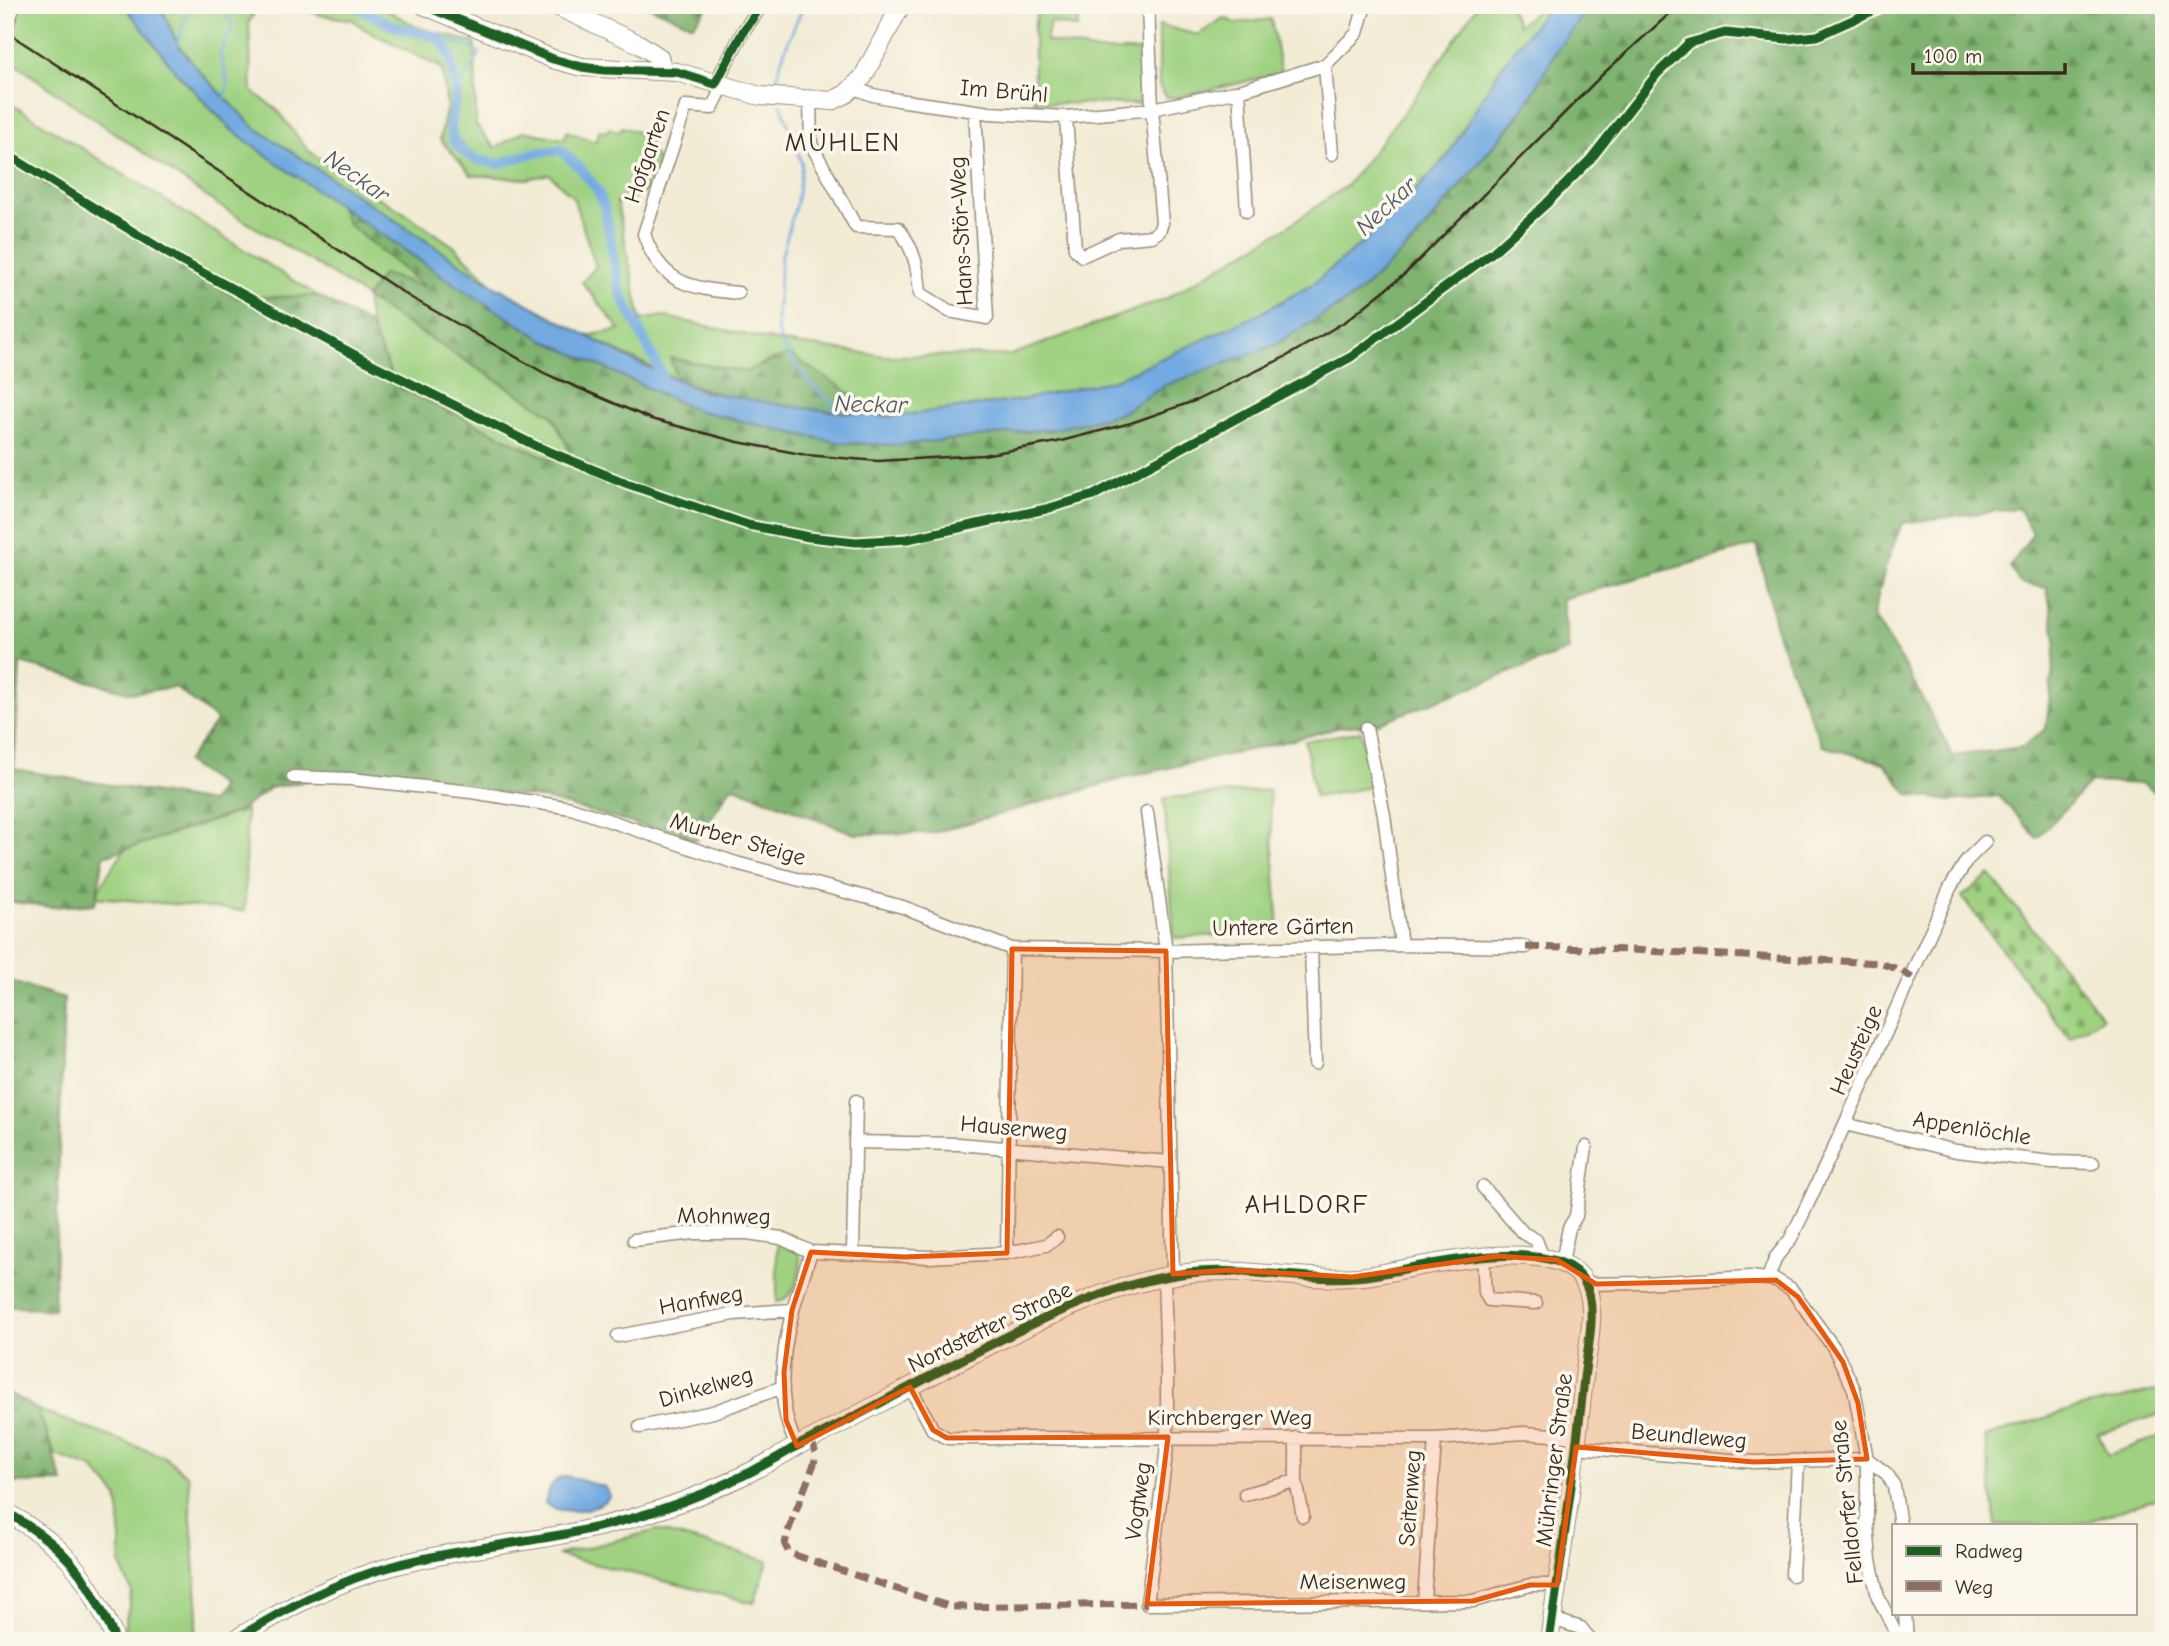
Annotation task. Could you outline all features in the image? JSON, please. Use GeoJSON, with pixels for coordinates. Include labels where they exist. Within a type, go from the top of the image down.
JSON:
{"type":"FeatureCollection","features":[{"type":"Feature","properties":{"kind":"street"},"geometry":{"type":"LineString","coordinates":[[5,23],[11,5]]}},
{"type":"Feature","properties":{"kind":"street"},"geometry":{"type":"LineString","coordinates":[[423,5],[553,60],[582,67],[677,72],[764,97],[832,101],[854,88],[863,77],[901,5]]}},
{"type":"Feature","properties":{"kind":"street"},"geometry":{"type":"LineString","coordinates":[[554,5],[639,44],[659,57],[663,71]]}},
{"type":"Feature","properties":{"kind":"street"},"geometry":{"type":"LineString","coordinates":[[719,85],[744,30],[762,5]]}},
{"type":"Feature","properties":{"kind":"street"},"geometry":{"type":"LineString","coordinates":[[1066,117],[1076,249],[1082,256],[1119,239],[1152,236],[1159,231],[1161,223],[1152,108],[1148,5]]}},
{"type":"Feature","properties":{"kind":"street","name":"Im Brühl"},"geometry":{"type":"LineString","coordinates":[[854,88],[898,100],[975,111],[1066,117],[1152,108],[1239,91],[1325,65],[1357,33],[1366,5]]}},
{"type":"Feature","properties":{"kind":"street"},"geometry":{"type":"LineString","coordinates":[[1325,65],[1332,154]]}},
{"type":"Feature","properties":{"kind":"street","name":"Hofgarten"},"geometry":{"type":"LineString","coordinates":[[719,85],[712,108],[686,106],[644,234],[655,256],[674,279],[699,289],[738,293]]}},
{"type":"Feature","properties":{"kind":"street"},"geometry":{"type":"LineString","coordinates":[[1239,91],[1247,211]]}},
{"type":"Feature","properties":{"kind":"street","name":"Hans-Stör-Weg"},"geometry":{"type":"LineString","coordinates":[[810,100],[811,144],[856,227],[898,228],[911,244],[920,293],[949,311],[987,318],[975,111]]}},
{"type":"Feature","properties":{"kind":"street"},"geometry":{"type":"LineString","coordinates":[[1366,728],[1384,815],[1401,945]]}},
{"type":"Feature","properties":{"kind":"street","name":"Murber Steige"},"geometry":{"type":"LineString","coordinates":[[293,777],[351,779],[500,795],[571,808],[736,863],[904,907],[1013,950],[1166,950]]}},
{"type":"Feature","properties":{"kind":"street"},"geometry":{"type":"LineString","coordinates":[[1147,812],[1166,950],[1169,1276]]}},
{"type":"Feature","properties":{"kind":"street","name":"Heusteige"},"geometry":{"type":"LineString","coordinates":[[1768,1278],[1776,1257],[1790,1240],[1802,1216],[1845,1124],[1950,888],[1967,860],[1985,842]]}},
{"type":"Feature","properties":{"kind":"street","name":"Untere Gärten"},"geometry":{"type":"LineString","coordinates":[[1166,950],[1401,945],[1527,947]]}},
{"type":"Feature","properties":{"kind":"street"},"geometry":{"type":"LineString","coordinates":[[1311,947],[1315,1063]]}},
{"type":"Feature","properties":{"kind":"street"},"geometry":{"type":"LineString","coordinates":[[1007,1253],[1013,950]]}},
{"type":"Feature","properties":{"kind":"street"},"geometry":{"type":"LineString","coordinates":[[853,1254],[856,1101]]}},
{"type":"Feature","properties":{"kind":"street","name":"Appenlöchle"},"geometry":{"type":"LineString","coordinates":[[1845,1124],[1956,1151],[2052,1162],[2093,1163]]}},
{"type":"Feature","properties":{"kind":"street","name":"Hauserweg"},"geometry":{"type":"LineString","coordinates":[[855,1142],[958,1144],[1170,1162]]}},
{"type":"Feature","properties":{"kind":"street"},"geometry":{"type":"LineString","coordinates":[[1586,1147],[1576,1216],[1569,1228],[1562,1262],[1579,1273],[1586,1284],[1654,1283],[1726,1277],[1768,1278]]}},
{"type":"Feature","properties":{"kind":"street"},"geometry":{"type":"LineString","coordinates":[[1483,1187],[1523,1233],[1536,1240],[1543,1258]]}},
{"type":"Feature","properties":{"kind":"street","name":"Mohnweg"},"geometry":{"type":"LineString","coordinates":[[634,1240],[694,1233],[747,1233],[780,1238],[811,1252]]}},
{"type":"Feature","properties":{"kind":"street"},"geometry":{"type":"LineString","coordinates":[[797,1446],[786,1420],[783,1387],[792,1310],[811,1252],[929,1257],[1007,1253],[1046,1245],[1057,1237]]}},
{"type":"Feature","properties":{"kind":"street"},"geometry":{"type":"LineString","coordinates":[[1483,1257],[1485,1293],[1489,1300],[1536,1303]]}},
{"type":"Feature","properties":{"kind":"street","name":"Nordstetter Straße"},"geometry":{"type":"LineString","coordinates":[[233,1641],[309,1599],[361,1576],[387,1568],[451,1553],[580,1531],[629,1520],[675,1505],[753,1471],[1054,1314],[1105,1294],[1169,1276],[1228,1270],[1314,1277],[1352,1277],[1438,1261],[1483,1257],[1543,1258],[1562,1262]]}},
{"type":"Feature","properties":{"kind":"street","name":"Vogtweg"},"geometry":{"type":"LineString","coordinates":[[1147,1604],[1167,1437],[1169,1276]]}},
{"type":"Feature","properties":{"kind":"street","name":"Felldorfer Straße"},"geometry":{"type":"LineString","coordinates":[[1768,1278],[1791,1289],[1809,1311],[1843,1362],[1858,1403],[1867,1459],[1867,1532],[1870,1560],[1878,1597],[1900,1641]]}},
{"type":"Feature","properties":{"kind":"street","name":"Mühringer Straße"},"geometry":{"type":"LineString","coordinates":[[1549,1641],[1577,1442],[1591,1313],[1586,1284]]}},
{"type":"Feature","properties":{"kind":"street","name":"Hanfweg"},"geometry":{"type":"LineString","coordinates":[[618,1336],[725,1315],[792,1310]]}},
{"type":"Feature","properties":{"kind":"street","name":"Dinkelweg"},"geometry":{"type":"LineString","coordinates":[[640,1427],[713,1412],[783,1387]]}},
{"type":"Feature","properties":{"kind":"street","name":"Kirchberger Weg"},"geometry":{"type":"LineString","coordinates":[[911,1387],[933,1430],[947,1438],[1435,1439],[1524,1433],[1577,1442]]}},
{"type":"Feature","properties":{"kind":"street"},"geometry":{"type":"LineString","coordinates":[[1296,1438],[1296,1480],[1303,1516]]}},
{"type":"Feature","properties":{"kind":"street","name":"Seitenweg"},"geometry":{"type":"LineString","coordinates":[[1424,1601],[1435,1439]]}},
{"type":"Feature","properties":{"kind":"street","name":"Beundleweg"},"geometry":{"type":"LineString","coordinates":[[1577,1442],[1754,1462],[1867,1459]]}},
{"type":"Feature","properties":{"kind":"street"},"geometry":{"type":"LineString","coordinates":[[1867,1459],[1887,1474],[1894,1486],[1900,1524]]}},
{"type":"Feature","properties":{"kind":"street"},"geometry":{"type":"LineString","coordinates":[[1792,1575],[1798,1462]]}},
{"type":"Feature","properties":{"kind":"street"},"geometry":{"type":"LineString","coordinates":[[1245,1494],[1296,1480]]}},
{"type":"Feature","properties":{"kind":"street"},"geometry":{"type":"LineString","coordinates":[[5,1511],[42,1534],[75,1565],[90,1586],[115,1639]]}},
{"type":"Feature","properties":{"kind":"street","name":"Meisenweg"},"geometry":{"type":"LineString","coordinates":[[1147,1604],[1483,1600],[1530,1585],[1557,1585]]}},
{"type":"Feature","properties":{"kind":"street"},"geometry":{"type":"LineString","coordinates":[[1905,1614],[1907,1641]]}},
{"type":"Feature","properties":{"kind":"street"},"geometry":{"type":"LineString","coordinates":[[1552,1619],[1581,1628],[1591,1641]]}},
{"type":"Feature","properties":{"kind":"highlighted area"},"geometry":{"type":"Polygon","coordinates":[[[1012,949],[1166,951],[1173,1274],[1228,1270],[1352,1277],[1498,1256],[1557,1260],[1596,1284],[1776,1280],[1798,1297],[1843,1362],[1858,1403],[1867,1459],[1754,1462],[1576,1447],[1557,1585],[1530,1585],[1473,1601],[1147,1604],[1168,1437],[947,1438],[933,1430],[910,1387],[797,1446],[786,1420],[784,1372],[792,1310],[811,1252],[904,1257],[1007,1253],[1012,949]]]}},
{"type":"Feature","properties":{"kind":"green space"},"geometry":{"type":"Polygon","coordinates":[[[21,5],[124,5],[208,106],[232,130],[341,207],[348,224],[427,289],[383,275],[366,298],[220,206],[5,57],[5,45],[21,5]]]}},
{"type":"Feature","properties":{"kind":"green space"},"geometry":{"type":"Polygon","coordinates":[[[160,5],[259,5],[249,22],[252,91],[277,110],[308,150],[353,183],[405,213],[455,247],[493,285],[254,127],[200,72],[178,45],[160,5]]]}},
{"type":"Feature","properties":{"kind":"green space"},"geometry":{"type":"Polygon","coordinates":[[[292,5],[379,5],[417,27],[475,43],[476,125],[495,148],[524,131],[564,139],[567,131],[595,142],[600,130],[607,132],[609,128],[619,132],[622,127],[646,135],[653,154],[660,163],[654,187],[626,202],[617,202],[641,320],[662,316],[775,341],[885,356],[1011,355],[1165,299],[1284,229],[1347,185],[1416,96],[1478,5],[1509,5],[1518,25],[1545,5],[1550,5],[1501,67],[1446,158],[1381,227],[1312,285],[1255,316],[1114,380],[1021,400],[887,417],[844,391],[775,358],[745,372],[671,358],[677,379],[585,336],[620,330],[582,282],[596,267],[573,197],[549,174],[527,179],[471,175],[440,139],[447,106],[442,68],[364,29],[353,20],[320,15],[292,5]]]}},
{"type":"Feature","properties":{"kind":"green space"},"geometry":{"type":"Polygon","coordinates":[[[645,5],[709,5],[693,25],[645,5]]]}},
{"type":"Feature","properties":{"kind":"green space"},"geometry":{"type":"Polygon","coordinates":[[[1038,5],[1081,7],[1077,28],[1050,22],[1046,41],[1098,51],[1139,51],[1139,104],[1034,103],[1034,29],[1038,5]]]}},
{"type":"Feature","properties":{"kind":"green space"},"geometry":{"type":"Polygon","coordinates":[[[1591,5],[2164,5],[2164,798],[2143,784],[2091,782],[2037,838],[1999,796],[1951,801],[1908,794],[1884,763],[1822,746],[1778,637],[1757,545],[1562,599],[1569,650],[1366,728],[1359,725],[1340,727],[1132,776],[933,833],[855,834],[732,786],[696,841],[545,799],[351,772],[270,788],[239,811],[104,856],[95,904],[52,907],[5,901],[5,149],[50,184],[236,298],[318,296],[370,325],[396,386],[549,459],[575,461],[552,415],[366,298],[383,274],[425,287],[348,224],[341,207],[462,289],[544,340],[696,410],[843,443],[898,445],[1060,428],[1119,414],[1166,385],[1272,346],[1355,296],[1414,241],[1523,111],[1558,48],[1591,5]],[[2018,508],[1902,523],[1886,565],[1873,615],[1907,670],[1953,756],[2023,747],[2046,728],[2056,640],[2047,588],[2020,583],[2010,567],[2033,533],[2018,508]],[[20,663],[14,769],[211,802],[221,786],[186,762],[217,720],[175,687],[132,693],[20,663]]]}},
{"type":"Feature","properties":{"kind":"green space"},"geometry":{"type":"Polygon","coordinates":[[[1223,18],[1236,23],[1271,19],[1281,73],[1177,98],[1166,97],[1159,86],[1159,25],[1198,35],[1223,18]]]}},
{"type":"Feature","properties":{"kind":"green space"},"geometry":{"type":"Polygon","coordinates":[[[5,100],[318,296],[236,298],[50,184],[5,149],[5,100]]]}},
{"type":"Feature","properties":{"kind":"green space"},"geometry":{"type":"Polygon","coordinates":[[[366,298],[552,415],[575,461],[549,459],[396,386],[370,325],[366,298]]]}},
{"type":"Feature","properties":{"kind":"green space"},"geometry":{"type":"Polygon","coordinates":[[[789,354],[887,417],[780,406],[727,396],[677,379],[670,358],[745,372],[789,354]]]}},
{"type":"Feature","properties":{"kind":"green space"},"geometry":{"type":"Polygon","coordinates":[[[1361,731],[1371,787],[1315,797],[1305,741],[1361,731]]]}},
{"type":"Feature","properties":{"kind":"green space"},"geometry":{"type":"Polygon","coordinates":[[[1269,790],[1279,931],[1174,938],[1164,798],[1269,790]]]}},
{"type":"Feature","properties":{"kind":"green space"},"geometry":{"type":"Polygon","coordinates":[[[246,810],[245,911],[96,897],[124,850],[246,810]]]}},
{"type":"Feature","properties":{"kind":"green space"},"geometry":{"type":"Polygon","coordinates":[[[1990,875],[2103,1017],[2070,1039],[1962,897],[1990,875]]]}},
{"type":"Feature","properties":{"kind":"green space"},"geometry":{"type":"Polygon","coordinates":[[[5,980],[64,998],[54,1310],[5,1306],[5,980]]]}},
{"type":"Feature","properties":{"kind":"green space"},"geometry":{"type":"Polygon","coordinates":[[[777,1241],[799,1253],[800,1267],[793,1289],[789,1295],[777,1302],[777,1241]]]}},
{"type":"Feature","properties":{"kind":"green space"},"geometry":{"type":"Polygon","coordinates":[[[2164,1389],[2164,1413],[2098,1434],[2108,1455],[2164,1435],[2164,1496],[2080,1524],[1996,1524],[1985,1437],[2073,1409],[2164,1389]]]}},
{"type":"Feature","properties":{"kind":"green space"},"geometry":{"type":"Polygon","coordinates":[[[5,1391],[38,1410],[63,1482],[5,1483],[5,1391]]]}},
{"type":"Feature","properties":{"kind":"green space"},"geometry":{"type":"Polygon","coordinates":[[[38,1410],[165,1457],[188,1476],[198,1615],[194,1639],[131,1641],[124,1629],[132,1592],[120,1565],[120,1515],[117,1496],[93,1468],[55,1455],[38,1410]]]}},
{"type":"Feature","properties":{"kind":"green space"},"geometry":{"type":"Polygon","coordinates":[[[657,1530],[768,1561],[754,1603],[557,1555],[657,1530]]]}},
{"type":"Feature","properties":{"kind":"water"},"geometry":{"type":"Polygon","coordinates":[[[124,5],[160,5],[178,45],[200,72],[254,127],[493,285],[634,361],[705,392],[794,407],[887,417],[1021,400],[1114,380],[1255,316],[1312,285],[1381,227],[1446,158],[1501,67],[1550,5],[1591,5],[1558,48],[1523,110],[1414,241],[1355,296],[1272,346],[1166,385],[1119,414],[1060,428],[898,445],[843,443],[696,410],[544,340],[462,289],[232,130],[177,73],[124,5]]]}},
{"type":"Feature","properties":{"kind":"water"},"geometry":{"type":"Polygon","coordinates":[[[566,1476],[605,1487],[610,1496],[588,1509],[569,1511],[551,1507],[545,1503],[549,1490],[554,1482],[566,1476]]]}},
{"type":"Feature","properties":{"kind":"waterway"},"geometry":{"type":"LineString","coordinates":[[177,44],[192,5]]}},
{"type":"Feature","properties":{"kind":"waterway"},"geometry":{"type":"LineString","coordinates":[[216,5],[233,24],[220,54],[228,84],[224,100]]}},
{"type":"Feature","properties":{"kind":"waterway"},"geometry":{"type":"LineString","coordinates":[[354,5],[393,26],[439,38],[450,55],[457,92],[450,125],[454,141],[465,153],[478,160],[498,164],[533,153],[560,150],[581,169],[598,191],[605,210],[620,292],[667,385]]}},
{"type":"Feature","properties":{"kind":"waterway"},"geometry":{"type":"LineString","coordinates":[[778,90],[777,81],[782,60],[804,5]]}},
{"type":"Feature","properties":{"kind":"waterway"},"geometry":{"type":"LineString","coordinates":[[439,38],[466,45],[480,53],[457,92]]}},
{"type":"Feature","properties":{"kind":"waterway","name":"Neckar"},"geometry":{"type":"LineString","coordinates":[[781,104],[802,164],[797,200],[781,258],[778,334],[785,350],[806,379],[833,405],[837,413]]}},
{"type":"Feature","properties":{"kind":"railway"},"geometry":{"type":"LineString","coordinates":[[5,31],[410,297],[546,374],[651,419],[738,442],[806,455],[878,461],[983,455],[1057,442],[1131,423],[1197,400],[1287,356],[1346,321],[1405,274],[1604,73],[1679,5]]}},
{"type":"Feature","properties":{"kind":"marked path"},"geometry":{"type":"LineString","coordinates":[[1526,947],[1879,963],[1901,970],[1912,978]]}},
{"type":"Feature","properties":{"kind":"marked path"},"geometry":{"type":"LineString","coordinates":[[811,1439],[816,1454],[787,1534],[785,1545],[789,1553],[951,1607],[1147,1604]]}},
{"type":"Feature","properties":{"kind":"cycle path"},"geometry":{"type":"LineString","coordinates":[[423,5],[553,59],[582,67],[677,72],[715,84],[744,30],[762,5]]}},
{"type":"Feature","properties":{"kind":"cycle path"},"geometry":{"type":"LineString","coordinates":[[5,153],[179,260],[364,360],[538,447],[628,484],[748,525],[809,537],[856,542],[908,539],[1046,509],[1094,495],[1351,357],[1493,252],[1545,205],[1590,160],[1657,74],[1689,43],[1725,33],[1787,39],[1817,36],[1886,5]]}},
{"type":"Feature","properties":{"kind":"cycle path"},"geometry":{"type":"LineString","coordinates":[[233,1641],[312,1597],[375,1571],[442,1555],[557,1536],[637,1517],[692,1498],[772,1461],[1021,1329],[1111,1291],[1181,1274],[1231,1271],[1305,1277],[1354,1277],[1489,1256],[1548,1259],[1571,1268],[1585,1283],[1591,1304],[1577,1444],[1549,1641]]}},
{"type":"Feature","properties":{"kind":"cycle path"},"geometry":{"type":"LineString","coordinates":[[5,1511],[48,1540],[71,1562],[90,1589],[115,1641]]}},
{"type":"Feature","properties":{"kind":"district","name":"MÜHLEN"},"geometry":{"type":"Point","coordinates":[843,143]}},
{"type":"Feature","properties":{"kind":"district","name":"AHLDORF"},"geometry":{"type":"Point","coordinates":[1307,1205]}}]}
